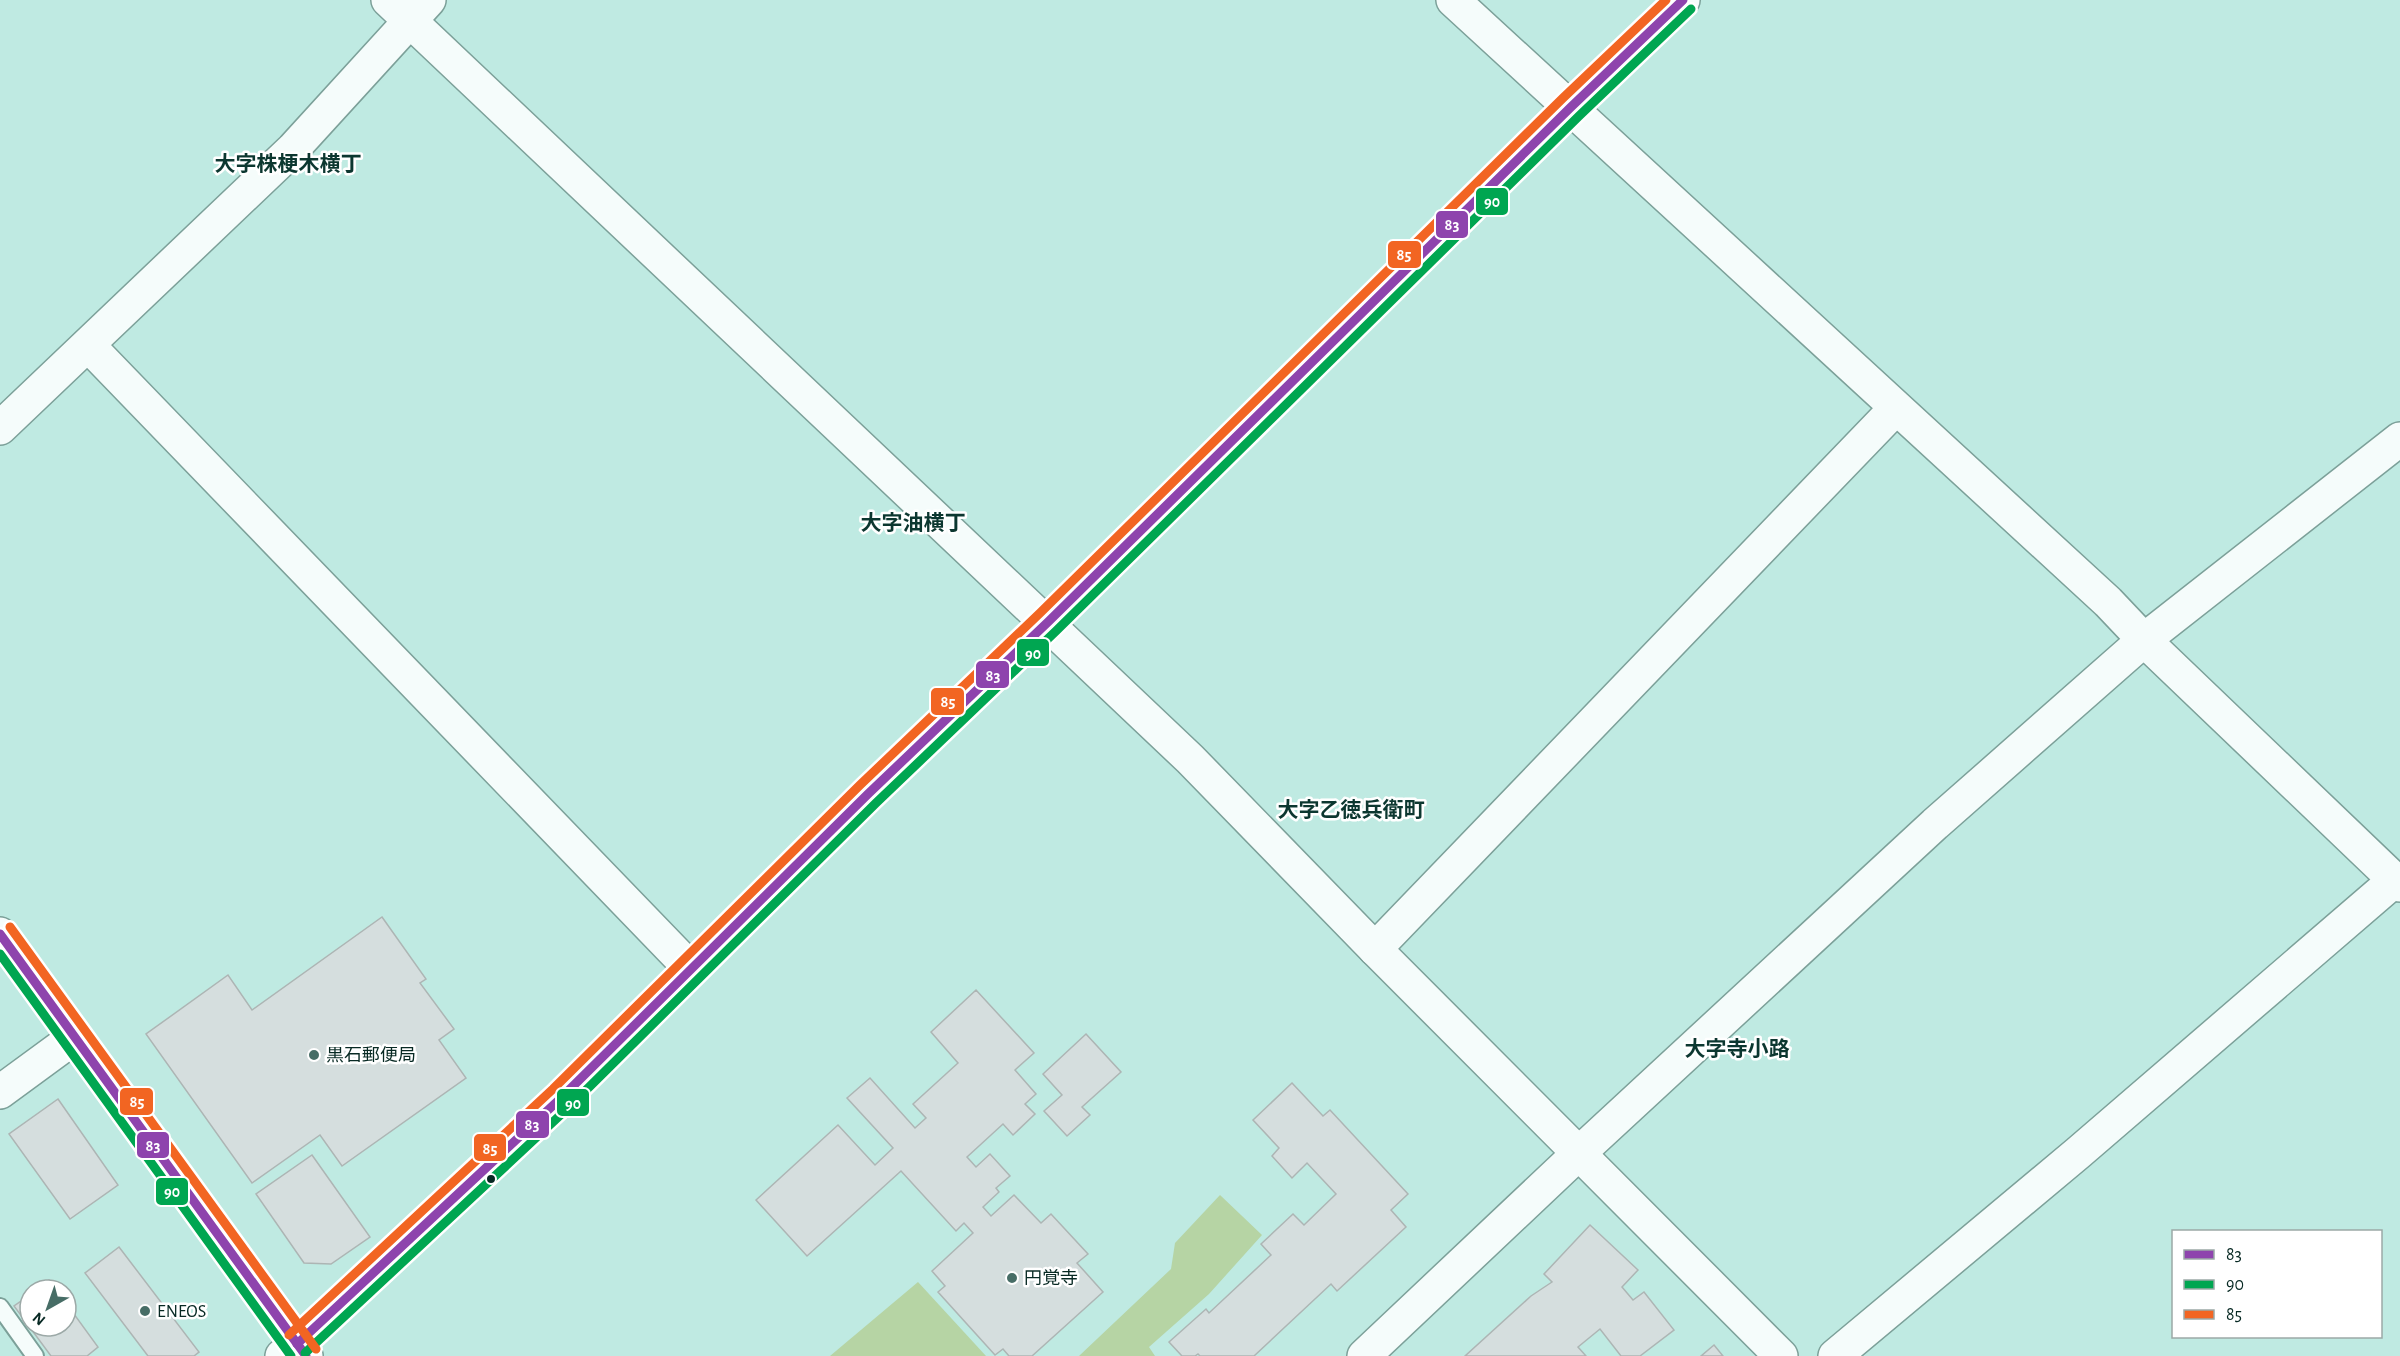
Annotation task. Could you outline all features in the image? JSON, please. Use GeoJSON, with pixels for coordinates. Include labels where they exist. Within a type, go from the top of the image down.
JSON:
{"type":"FeatureCollection","features":[{"type":"Feature","properties":{"kind":"street"},"geometry":{"type":"LineString","coordinates":[[1453,0],[2108,602],[2144,640],[2397,882],[1835,1356]]}},
{"type":"Feature","properties":{"kind":"street"},"geometry":{"type":"LineString","coordinates":[[0,934],[75,1037],[295,1352],[492,1164],[868,794],[1048,622],[1571,107],[1683,0]]}},
{"type":"Feature","properties":{"kind":"street"},"geometry":{"type":"LineString","coordinates":[[0,428],[292,149],[409,7],[1190,759],[1375,949],[1781,1356]]}},
{"type":"Feature","properties":{"kind":"street"},"geometry":{"type":"LineString","coordinates":[[88,345],[692,969]]}},
{"type":"Feature","properties":{"kind":"street"},"geometry":{"type":"LineString","coordinates":[[1375,949],[1896,408]]}},
{"type":"Feature","properties":{"kind":"street"},"geometry":{"type":"LineString","coordinates":[[1364,1356],[1578,1154],[1935,824],[2144,640],[2400,439]]}},
{"type":"Feature","properties":{"kind":"street"},"geometry":{"type":"LineString","coordinates":[[0,1092],[75,1037]]}},
{"type":"Feature","properties":{"kind":"lane"},"geometry":{"type":"LineString","coordinates":[[0,1307],[35,1356]]}},
{"type":"Feature","properties":{"kind":"green space"},"geometry":{"type":"Polygon","coordinates":[[[1220,1195],[1262,1235],[1209,1294],[1149,1347],[1155,1356],[1079,1356],[1171,1269],[1175,1243],[1220,1195]]]}},
{"type":"Feature","properties":{"kind":"green space"},"geometry":{"type":"Polygon","coordinates":[[[918,1282],[986,1356],[830,1356],[918,1282]]]}},
{"type":"Feature","properties":{"kind":"building"},"geometry":{"type":"Polygon","coordinates":[[[382,917],[426,979],[420,983],[454,1029],[439,1040],[466,1078],[342,1166],[320,1135],[252,1183],[146,1034],[228,975],[252,1010],[382,917]]]}},
{"type":"Feature","properties":{"kind":"building"},"geometry":{"type":"Polygon","coordinates":[[[976,990],[1034,1053],[1015,1070],[1036,1094],[1025,1104],[1035,1114],[1013,1135],[1003,1124],[967,1157],[976,1167],[990,1154],[1010,1176],[996,1188],[999,1192],[983,1207],[991,1216],[1014,1195],[1041,1223],[1051,1214],[1088,1254],[1077,1263],[1103,1292],[1032,1356],[1009,1356],[1003,1349],[995,1355],[938,1292],[945,1286],[932,1271],[973,1233],[964,1223],[956,1231],[901,1171],[807,1256],[756,1200],[838,1125],[875,1165],[893,1148],[847,1098],[870,1078],[915,1128],[926,1118],[913,1104],[958,1063],[931,1032],[976,990]]]}},
{"type":"Feature","properties":{"kind":"building"},"geometry":{"type":"Polygon","coordinates":[[[1086,1034],[1121,1072],[1082,1107],[1090,1115],[1067,1136],[1044,1111],[1062,1095],[1043,1074],[1086,1034]]]}},
{"type":"Feature","properties":{"kind":"building"},"geometry":{"type":"Polygon","coordinates":[[[1292,1083],[1323,1116],[1330,1110],[1408,1194],[1391,1210],[1406,1227],[1337,1291],[1331,1284],[1254,1356],[1200,1356],[1198,1354],[1182,1356],[1169,1342],[1206,1309],[1209,1313],[1271,1255],[1261,1244],[1293,1214],[1304,1225],[1336,1194],[1307,1163],[1292,1178],[1272,1156],[1279,1148],[1253,1120],[1292,1083]]]}},
{"type":"Feature","properties":{"kind":"building"},"geometry":{"type":"Polygon","coordinates":[[[58,1099],[118,1185],[70,1219],[9,1134],[58,1099]]]}},
{"type":"Feature","properties":{"kind":"building"},"geometry":{"type":"Polygon","coordinates":[[[312,1155],[370,1237],[331,1264],[304,1263],[256,1194],[312,1155]]]}},
{"type":"Feature","properties":{"kind":"building"},"geometry":{"type":"Polygon","coordinates":[[[1590,1225],[1638,1270],[1622,1287],[1633,1300],[1644,1292],[1674,1330],[1640,1356],[1621,1356],[1600,1329],[1578,1347],[1586,1356],[1465,1356],[1531,1296],[1552,1282],[1544,1274],[1590,1225]]]}},
{"type":"Feature","properties":{"kind":"building"},"geometry":{"type":"Polygon","coordinates":[[[119,1247],[199,1352],[194,1356],[148,1356],[85,1273],[119,1247]]]}},
{"type":"Feature","properties":{"kind":"building"},"geometry":{"type":"Polygon","coordinates":[[[78,1320],[98,1347],[87,1356],[51,1356],[38,1338],[78,1338],[78,1320]]]}},
{"type":"Feature","properties":{"kind":"building"},"geometry":{"type":"Polygon","coordinates":[[[1714,1345],[1723,1356],[1701,1356],[1714,1345]]]}},
{"type":"Feature","properties":{"kind":"transit line","name":"85"},"geometry":{"type":"LineString","coordinates":[[289,1335],[553,1089],[860,785],[1040,613],[1563,98],[1666,0]]}},
{"type":"Feature","properties":{"kind":"transit line","name":"83"},"geometry":{"type":"LineString","coordinates":[[297,1344],[561,1098],[868,794],[1048,622],[1571,107],[1683,0]]}},
{"type":"Feature","properties":{"kind":"transit line","name":"90"},"geometry":{"type":"LineString","coordinates":[[305,1353],[569,1107],[876,803],[1056,631],[1579,116],[1691,9]]}},
{"type":"Feature","properties":{"kind":"transit line","name":"85"},"geometry":{"type":"LineString","coordinates":[[10,927],[316,1349]]}},
{"type":"Feature","properties":{"kind":"transit line","name":"83"},"geometry":{"type":"LineString","coordinates":[[0,934],[306,1356]]}},
{"type":"Feature","properties":{"kind":"transit line","name":"90"},"geometry":{"type":"LineString","coordinates":[[0,954],[291,1356]]}},
{"type":"Feature","properties":{"kind":"place","name":"黒石郵便局"},"geometry":{"type":"Point","coordinates":[314,1055]}},
{"type":"Feature","properties":{"kind":"place","name":"円覚寺"},"geometry":{"type":"Point","coordinates":[1012,1278]}},
{"type":"Feature","properties":{"kind":"place","name":"ENEOS"},"geometry":{"type":"Point","coordinates":[145,1311]}},
{"type":"Feature","properties":{"kind":"district","name":"大字株梗木横丁"},"geometry":{"type":"Point","coordinates":[288,164]}},
{"type":"Feature","properties":{"kind":"district","name":"大字油横丁"},"geometry":{"type":"Point","coordinates":[913,523]}},
{"type":"Feature","properties":{"kind":"district","name":"大字乙徳兵衛町"},"geometry":{"type":"Point","coordinates":[1351,810]}},
{"type":"Feature","properties":{"kind":"district","name":"大字寺小路"},"geometry":{"type":"Point","coordinates":[1737,1049]}}]}
